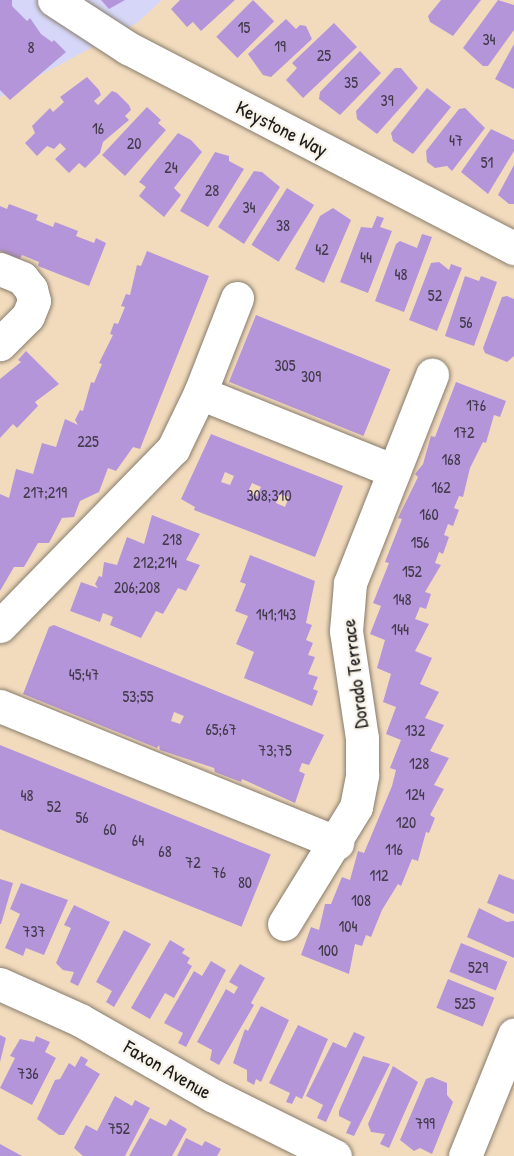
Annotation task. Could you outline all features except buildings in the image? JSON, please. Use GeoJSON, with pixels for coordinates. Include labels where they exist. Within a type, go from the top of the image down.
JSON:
{"type":"FeatureCollection","features":[{"type":"Feature","properties":{"kind":"street","name":"Keystone Way"},"geometry":{"type":"LineString","coordinates":[[54,0],[128,48],[514,248]]}},
{"type":"Feature","properties":{"kind":"street"},"geometry":{"type":"LineString","coordinates":[[0,269],[22,278],[31,289],[34,301],[28,316],[0,344]]}},
{"type":"Feature","properties":{"kind":"street"},"geometry":{"type":"LineString","coordinates":[[0,626],[157,468],[185,428],[237,298]]}},
{"type":"Feature","properties":{"kind":"street","name":"Dorado Terrace"},"geometry":{"type":"LineString","coordinates":[[284,924],[337,843],[356,807],[362,775],[347,606],[350,583],[432,375]]}},
{"type":"Feature","properties":{"kind":"street"},"geometry":{"type":"LineString","coordinates":[[200,393],[394,471]]}},
{"type":"Feature","properties":{"kind":"street"},"geometry":{"type":"LineString","coordinates":[[0,706],[337,843]]}},
{"type":"Feature","properties":{"kind":"street","name":"Faxon Avenue"},"geometry":{"type":"LineString","coordinates":[[0,984],[81,1020],[214,1096],[335,1156]]}},
{"type":"Feature","properties":{"kind":"street"},"geometry":{"type":"LineString","coordinates":[[465,1156],[514,1035]]}},
{"type":"Feature","properties":{"kind":"shaded area"},"geometry":{"type":"Polygon","coordinates":[[[0,0],[162,0],[137,23],[0,97],[0,0]]]}}]}
